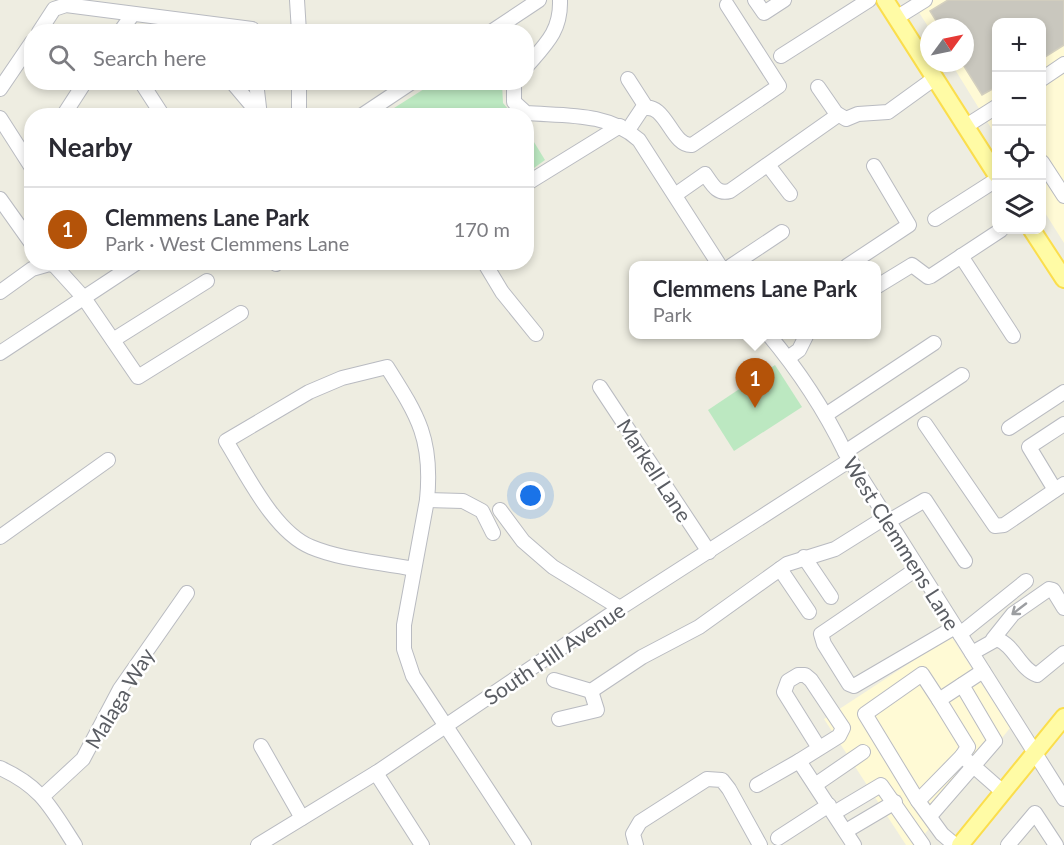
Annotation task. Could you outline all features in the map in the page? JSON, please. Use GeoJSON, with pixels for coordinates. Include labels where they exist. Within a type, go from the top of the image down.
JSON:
{"type":"FeatureCollection","features":[{"type":"Feature","properties":{"kind":"main road"},"geometry":{"type":"LineString","coordinates":[[885,0],[992,168]]}},
{"type":"Feature","properties":{"kind":"main road"},"geometry":{"type":"LineString","coordinates":[[1036,234],[1058,258],[1064,279]]}},
{"type":"Feature","properties":{"kind":"main road"},"geometry":{"type":"LineString","coordinates":[[957,845],[1064,717]]}},
{"type":"Feature","properties":{"kind":"street"},"geometry":{"type":"LineString","coordinates":[[297,0],[298,24]]}},
{"type":"Feature","properties":{"kind":"street"},"geometry":{"type":"LineString","coordinates":[[503,24],[539,0]]}},
{"type":"Feature","properties":{"kind":"street"},"geometry":{"type":"LineString","coordinates":[[534,57],[552,35],[560,18],[560,0]]}},
{"type":"Feature","properties":{"kind":"street"},"geometry":{"type":"LineString","coordinates":[[755,0],[764,13],[784,0]]}},
{"type":"Feature","properties":{"kind":"street"},"geometry":{"type":"LineString","coordinates":[[781,56],[869,0]]}},
{"type":"Feature","properties":{"kind":"street"},"geometry":{"type":"LineString","coordinates":[[896,18],[925,0]]}},
{"type":"Feature","properties":{"kind":"street"},"geometry":{"type":"LineString","coordinates":[[44,24],[54,9],[66,5],[215,24]]}},
{"type":"Feature","properties":{"kind":"street"},"geometry":{"type":"LineString","coordinates":[[628,79],[646,107],[656,110],[687,146],[692,145],[779,86],[727,5]]}},
{"type":"Feature","properties":{"kind":"street"},"geometry":{"type":"LineString","coordinates":[[126,24],[133,14]]}},
{"type":"Feature","properties":{"kind":"street"},"geometry":{"type":"LineString","coordinates":[[178,19],[182,24]]}},
{"type":"Feature","properties":{"kind":"street"},"geometry":{"type":"LineString","coordinates":[[0,89],[24,54]]}},
{"type":"Feature","properties":{"kind":"street"},"geometry":{"type":"LineString","coordinates":[[1046,76],[1064,64]]}},
{"type":"Feature","properties":{"kind":"street"},"geometry":{"type":"LineString","coordinates":[[818,87],[838,115],[846,119],[858,114],[888,112],[935,78]]}},
{"type":"Feature","properties":{"kind":"street"},"geometry":{"type":"LineString","coordinates":[[73,108],[81,90]]}},
{"type":"Feature","properties":{"kind":"street"},"geometry":{"type":"LineString","coordinates":[[146,90],[158,108]]}},
{"type":"Feature","properties":{"kind":"street"},"geometry":{"type":"LineString","coordinates":[[239,90],[254,108]]}},
{"type":"Feature","properties":{"kind":"street"},"geometry":{"type":"LineString","coordinates":[[257,90],[259,108]]}},
{"type":"Feature","properties":{"kind":"street"},"geometry":{"type":"LineString","coordinates":[[298,90],[299,108]]}},
{"type":"Feature","properties":{"kind":"street"},"geometry":{"type":"LineString","coordinates":[[373,108],[400,90]]}},
{"type":"Feature","properties":{"kind":"street"},"geometry":{"type":"LineString","coordinates":[[514,90],[514,102],[521,108]]}},
{"type":"Feature","properties":{"kind":"street"},"geometry":{"type":"LineString","coordinates":[[534,179],[624,128],[646,107]]}},
{"type":"Feature","properties":{"kind":"street"},"geometry":{"type":"LineString","coordinates":[[966,126],[992,110]]}},
{"type":"Feature","properties":{"kind":"street"},"geometry":{"type":"LineString","coordinates":[[534,114],[596,118],[624,128],[639,140],[717,261]]}},
{"type":"Feature","properties":{"kind":"street"},"geometry":{"type":"LineString","coordinates":[[675,195],[705,174],[715,189],[724,193],[730,191],[838,115]]}},
{"type":"Feature","properties":{"kind":"street"},"geometry":{"type":"LineString","coordinates":[[0,118],[24,154]]}},
{"type":"Feature","properties":{"kind":"street"},"geometry":{"type":"LineString","coordinates":[[768,165],[790,194]]}},
{"type":"Feature","properties":{"kind":"street"},"geometry":{"type":"LineString","coordinates":[[855,261],[909,225],[874,166]]}},
{"type":"Feature","properties":{"kind":"street"},"geometry":{"type":"LineString","coordinates":[[1046,169],[1064,196]]}},
{"type":"Feature","properties":{"kind":"street"},"geometry":{"type":"LineString","coordinates":[[935,219],[992,183]]}},
{"type":"Feature","properties":{"kind":"street"},"geometry":{"type":"LineString","coordinates":[[0,199],[24,233]]}},
{"type":"Feature","properties":{"kind":"street"},"geometry":{"type":"LineString","coordinates":[[738,261],[782,232]]}},
{"type":"Feature","properties":{"kind":"street"},"geometry":{"type":"LineString","coordinates":[[881,284],[912,266],[928,277],[932,276],[995,234]]}},
{"type":"Feature","properties":{"kind":"street"},"geometry":{"type":"LineString","coordinates":[[962,256],[1013,336]]}},
{"type":"Feature","properties":{"kind":"street"},"geometry":{"type":"LineString","coordinates":[[0,292],[31,270]]}},
{"type":"Feature","properties":{"kind":"street"},"geometry":{"type":"LineString","coordinates":[[57,270],[84,298],[138,377],[241,313]]}},
{"type":"Feature","properties":{"kind":"street"},"geometry":{"type":"LineString","coordinates":[[0,353],[126,270]]}},
{"type":"Feature","properties":{"kind":"street"},"geometry":{"type":"LineString","coordinates":[[489,270],[502,292],[536,334]]}},
{"type":"Feature","properties":{"kind":"street"},"geometry":{"type":"LineString","coordinates":[[113,340],[207,281]]}},
{"type":"Feature","properties":{"kind":"street","name":"West Clemmens Lane"},"geometry":{"type":"LineString","coordinates":[[772,339],[827,414],[848,456],[1064,799]]}},
{"type":"Feature","properties":{"kind":"street"},"geometry":{"type":"LineString","coordinates":[[788,358],[799,350],[804,339]]}},
{"type":"Feature","properties":{"kind":"street"},"geometry":{"type":"LineString","coordinates":[[827,414],[934,343]]}},
{"type":"Feature","properties":{"kind":"street"},"geometry":{"type":"LineString","coordinates":[[414,568],[327,553],[296,538],[276,519],[226,441],[309,392],[342,378],[387,367],[419,417],[426,444],[427,500],[404,625],[404,650],[413,675],[448,725],[524,845]]}},
{"type":"Feature","properties":{"kind":"street","name":"South Hill Avenue"},"geometry":{"type":"LineString","coordinates":[[258,845],[376,773],[620,608],[709,552],[962,375]]}},
{"type":"Feature","properties":{"kind":"street","name":"Markell Lane"},"geometry":{"type":"LineString","coordinates":[[600,387],[709,552]]}},
{"type":"Feature","properties":{"kind":"street"},"geometry":{"type":"LineString","coordinates":[[1009,428],[1064,392]]}},
{"type":"Feature","properties":{"kind":"street"},"geometry":{"type":"LineString","coordinates":[[925,424],[995,526],[1004,525],[1059,487],[1029,447],[1064,424]]}},
{"type":"Feature","properties":{"kind":"street"},"geometry":{"type":"LineString","coordinates":[[0,537],[108,460]]}},
{"type":"Feature","properties":{"kind":"street"},"geometry":{"type":"LineString","coordinates":[[427,500],[463,501],[482,511],[493,533]]}},
{"type":"Feature","properties":{"kind":"street"},"geometry":{"type":"LineString","coordinates":[[591,691],[642,657],[699,627],[780,569],[804,557],[835,549],[924,500],[965,561]]}},
{"type":"Feature","properties":{"kind":"street"},"geometry":{"type":"LineString","coordinates":[[501,510],[523,541],[553,567],[620,608]]}},
{"type":"Feature","properties":{"kind":"street"},"geometry":{"type":"LineString","coordinates":[[804,557],[831,597]]}},
{"type":"Feature","properties":{"kind":"street"},"geometry":{"type":"LineString","coordinates":[[918,568],[821,634],[824,644],[849,684],[854,686],[958,630],[1026,581]]}},
{"type":"Feature","properties":{"kind":"street"},"geometry":{"type":"LineString","coordinates":[[780,569],[808,612]]}},
{"type":"Feature","properties":{"kind":"street"},"geometry":{"type":"LineString","coordinates":[[972,653],[993,639],[1012,614],[1049,589],[1053,590],[1064,608]]}},
{"type":"Feature","properties":{"kind":"street","name":"Malaga Way"},"geometry":{"type":"LineString","coordinates":[[44,796],[83,759],[120,689],[187,593]]}},
{"type":"Feature","properties":{"kind":"street"},"geometry":{"type":"LineString","coordinates":[[993,639],[1003,642],[1030,673],[1037,675],[1064,653]]}},
{"type":"Feature","properties":{"kind":"street"},"geometry":{"type":"LineString","coordinates":[[939,700],[983,671]]}},
{"type":"Feature","properties":{"kind":"street"},"geometry":{"type":"LineString","coordinates":[[918,801],[968,747],[922,674],[865,714],[918,801],[957,845]]}},
{"type":"Feature","properties":{"kind":"street"},"geometry":{"type":"LineString","coordinates":[[757,785],[800,761],[839,736],[843,728],[811,680],[805,675],[798,675],[788,681],[784,692],[819,748]]}},
{"type":"Feature","properties":{"kind":"street"},"geometry":{"type":"LineString","coordinates":[[554,680],[591,691]]}},
{"type":"Feature","properties":{"kind":"street"},"geometry":{"type":"LineString","coordinates":[[930,816],[995,741],[962,685]]}},
{"type":"Feature","properties":{"kind":"street"},"geometry":{"type":"LineString","coordinates":[[559,719],[597,710],[591,691]]}},
{"type":"Feature","properties":{"kind":"street"},"geometry":{"type":"LineString","coordinates":[[261,746],[302,818]]}},
{"type":"Feature","properties":{"kind":"street"},"geometry":{"type":"LineString","coordinates":[[814,782],[863,752]]}},
{"type":"Feature","properties":{"kind":"street"},"geometry":{"type":"LineString","coordinates":[[962,756],[1003,792]]}},
{"type":"Feature","properties":{"kind":"street"},"geometry":{"type":"LineString","coordinates":[[800,761],[855,845]]}},
{"type":"Feature","properties":{"kind":"street"},"geometry":{"type":"LineString","coordinates":[[0,768],[22,778],[44,796],[75,845]]}},
{"type":"Feature","properties":{"kind":"street"},"geometry":{"type":"LineString","coordinates":[[376,773],[422,845]]}},
{"type":"Feature","properties":{"kind":"street"},"geometry":{"type":"LineString","coordinates":[[636,845],[633,834],[640,822],[707,780],[713,779],[722,780],[729,789],[760,845]]}},
{"type":"Feature","properties":{"kind":"street"},"geometry":{"type":"LineString","coordinates":[[778,838],[881,784],[923,845]]}},
{"type":"Feature","properties":{"kind":"street"},"geometry":{"type":"LineString","coordinates":[[846,831],[895,802]]}},
{"type":"Feature","properties":{"kind":"street"},"geometry":{"type":"LineString","coordinates":[[1008,845],[1021,839],[1035,813],[1056,845]]}},
{"type":"Feature","properties":{"kind":"shaded area"},"geometry":{"type":"Polygon","coordinates":[[[911,0],[1064,0],[1064,243],[1046,214],[1046,18],[992,18],[992,130],[957,72],[974,72],[974,18],[923,18],[911,0]]]}},
{"type":"Feature","properties":{"kind":"shaded area"},"geometry":{"type":"Polygon","coordinates":[[[951,636],[1010,728],[916,845],[906,845],[824,719],[951,636]]]}},
{"type":"Feature","properties":{"kind":"green space"},"geometry":{"type":"Polygon","coordinates":[[[422,90],[502,90],[503,103],[507,108],[394,108],[422,90]]]}},
{"type":"Feature","properties":{"kind":"green space"},"geometry":{"type":"Polygon","coordinates":[[[534,142],[545,160],[534,168],[534,142]]]}},
{"type":"Feature","properties":{"kind":"green space"},"geometry":{"type":"Polygon","coordinates":[[[775,365],[802,407],[734,451],[708,410],[775,365]]]}},
{"type":"Feature","properties":{"kind":"building"},"geometry":{"type":"Polygon","coordinates":[[[948,0],[1064,0],[1064,45],[1046,56],[1046,18],[992,18],[992,89],[982,95],[968,72],[974,72],[974,18],[934,18],[930,11],[948,0]]]}},
{"type":"Feature","properties":{"kind":"place","name":"Clemmens Lane Park"},"geometry":{"type":"Point","coordinates":[755,408]}}]}
